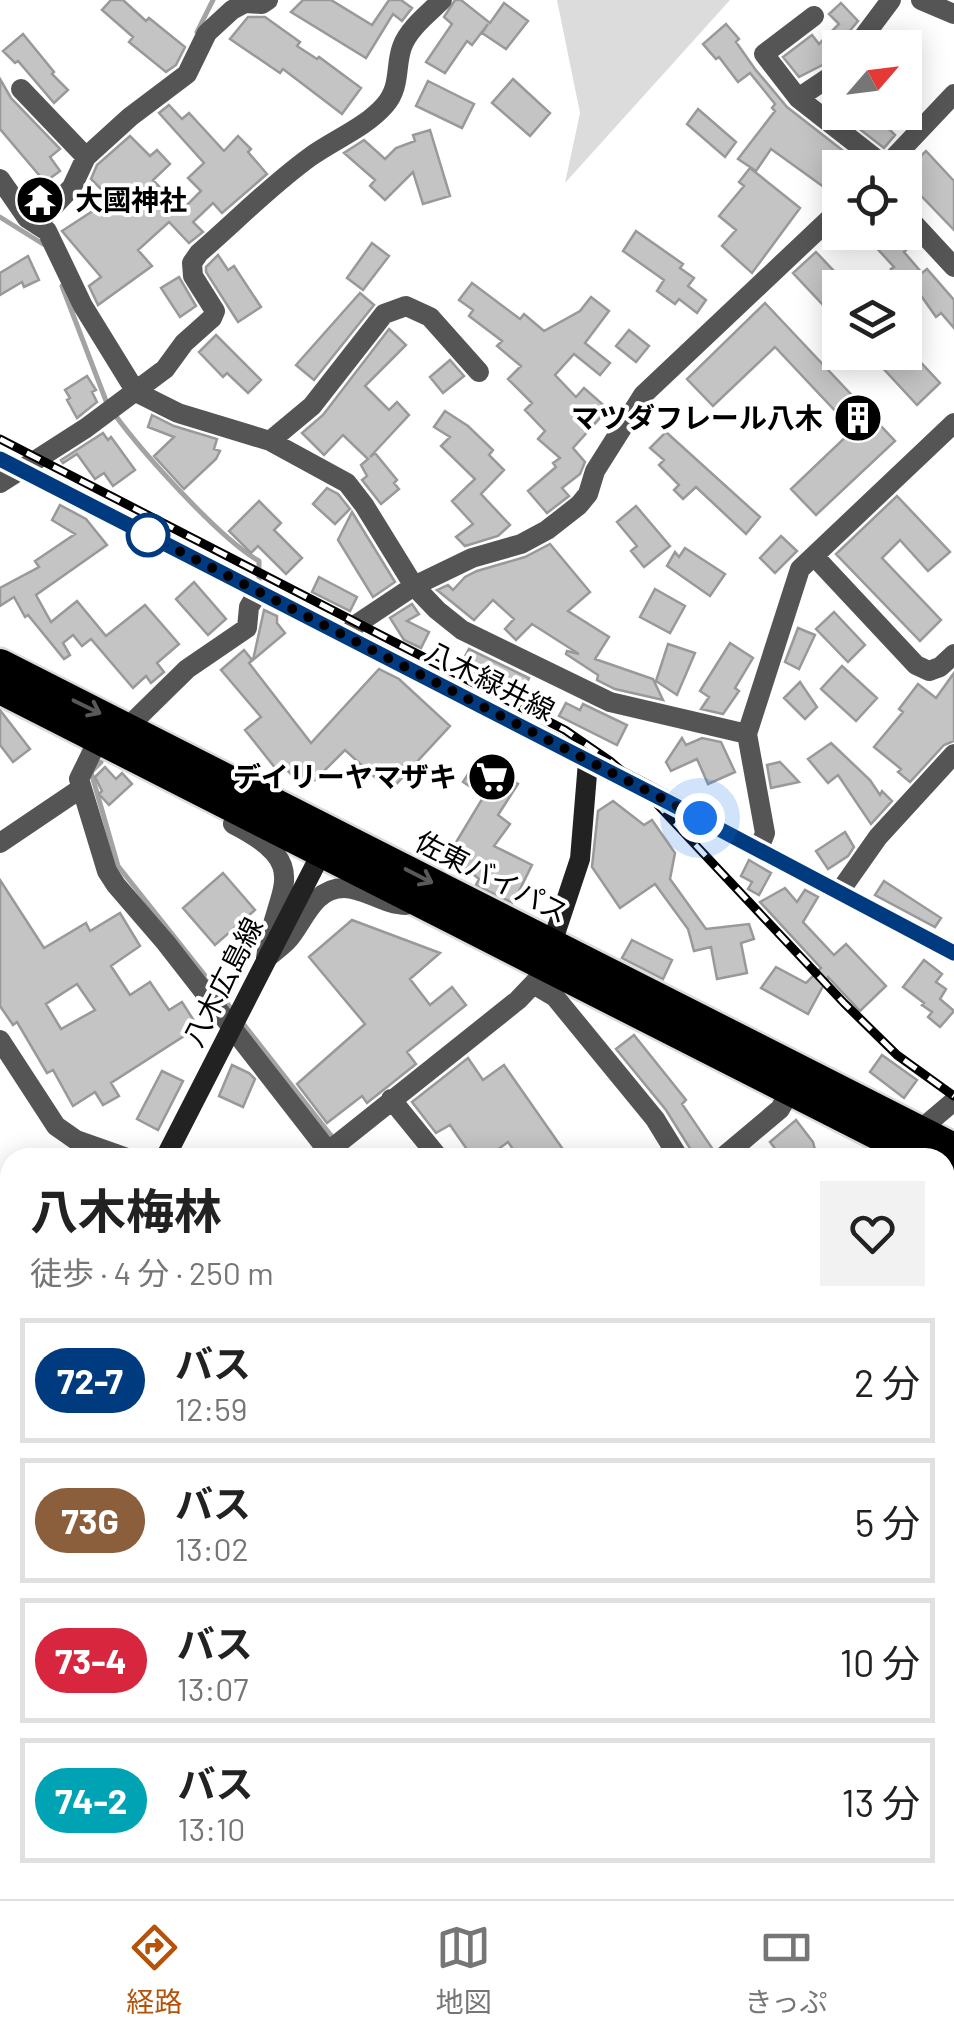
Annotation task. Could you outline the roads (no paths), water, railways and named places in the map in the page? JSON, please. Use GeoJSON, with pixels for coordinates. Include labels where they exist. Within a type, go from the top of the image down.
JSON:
{"type":"FeatureCollection","features":[{"type":"Feature","properties":{"kind":"highway","name":"佐東バイパス"},"geometry":{"type":"LineString","coordinates":[[0,664],[130,728],[423,904],[910,1148]]}},
{"type":"Feature","properties":{"kind":"highway","name":"佐東バイパス"},"geometry":{"type":"LineString","coordinates":[[0,690],[189,787],[326,844],[544,963],[910,1148],[954,1148]]}},
{"type":"Feature","properties":{"kind":"main road","name":"八木緑井線"},"geometry":{"type":"LineString","coordinates":[[0,458],[954,953]]}},
{"type":"Feature","properties":{"kind":"main road"},"geometry":{"type":"LineString","coordinates":[[544,963],[580,859],[588,762]]}},
{"type":"Feature","properties":{"kind":"main road","name":"八木広島線"},"geometry":{"type":"LineString","coordinates":[[169,1148],[326,844]]}},
{"type":"Feature","properties":{"kind":"street"},"geometry":{"type":"LineString","coordinates":[[37,224],[72,187],[86,157],[187,74],[207,33],[232,10],[245,3],[262,4],[268,0]]}},
{"type":"Feature","properties":{"kind":"street"},"geometry":{"type":"LineString","coordinates":[[0,482],[136,392],[165,369],[184,343],[212,318],[214,311],[193,276],[192,263],[199,253],[288,173],[347,132],[371,121],[390,100],[399,75],[401,48],[409,34],[442,0]]}},
{"type":"Feature","properties":{"kind":"street"},"geometry":{"type":"LineString","coordinates":[[868,30],[891,0]]}},
{"type":"Feature","properties":{"kind":"street"},"geometry":{"type":"LineString","coordinates":[[921,0],[954,14]]}},
{"type":"Feature","properties":{"kind":"street"},"geometry":{"type":"LineString","coordinates":[[814,16],[764,54],[798,98],[864,150]]}},
{"type":"Feature","properties":{"kind":"street"},"geometry":{"type":"LineString","coordinates":[[798,98],[822,82]]}},
{"type":"Feature","properties":{"kind":"street"},"geometry":{"type":"LineString","coordinates":[[21,89],[86,157]]}},
{"type":"Feature","properties":{"kind":"street"},"geometry":{"type":"LineString","coordinates":[[901,150],[954,94]]}},
{"type":"Feature","properties":{"kind":"street"},"geometry":{"type":"LineString","coordinates":[[0,179],[8,208],[46,231],[83,306],[136,392],[178,413],[270,441],[347,483],[414,586],[462,630],[610,702],[748,734]]}},
{"type":"Feature","properties":{"kind":"street"},"geometry":{"type":"LineString","coordinates":[[345,637],[357,624],[414,586],[472,558],[521,544],[548,530],[579,505],[643,395],[822,226]]}},
{"type":"Feature","properties":{"kind":"street"},"geometry":{"type":"LineString","coordinates":[[922,232],[954,266]]}},
{"type":"Feature","properties":{"kind":"street"},"geometry":{"type":"LineString","coordinates":[[270,441],[312,406],[384,314],[406,306],[430,317],[479,372]]}},
{"type":"Feature","properties":{"kind":"street"},"geometry":{"type":"LineString","coordinates":[[760,849],[765,833],[748,734],[800,569],[954,423]]}},
{"type":"Feature","properties":{"kind":"street"},"geometry":{"type":"LineString","coordinates":[[814,556],[916,665],[929,670],[940,667],[954,654]]}},
{"type":"Feature","properties":{"kind":"street"},"geometry":{"type":"LineString","coordinates":[[130,728],[188,670],[247,628],[250,607],[258,592]]}},
{"type":"Feature","properties":{"kind":"street"},"geometry":{"type":"LineString","coordinates":[[98,740],[79,779],[107,871],[232,1026],[320,1148]]}},
{"type":"Feature","properties":{"kind":"street"},"geometry":{"type":"LineString","coordinates":[[840,891],[878,837],[954,754]]}},
{"type":"Feature","properties":{"kind":"street"},"geometry":{"type":"LineString","coordinates":[[189,787],[217,816],[266,844],[284,868],[283,899],[270,928],[266,958]]}},
{"type":"Feature","properties":{"kind":"street"},"geometry":{"type":"LineString","coordinates":[[0,843],[80,789]]}},
{"type":"Feature","properties":{"kind":"street"},"geometry":{"type":"LineString","coordinates":[[266,958],[288,940],[306,910],[334,890],[358,891],[394,905],[423,904]]}},
{"type":"Feature","properties":{"kind":"street"},"geometry":{"type":"LineString","coordinates":[[331,1148],[518,1000],[544,963]]}},
{"type":"Feature","properties":{"kind":"street"},"geometry":{"type":"LineString","coordinates":[[544,963],[555,997],[654,1119],[672,1148]]}},
{"type":"Feature","properties":{"kind":"street"},"geometry":{"type":"LineString","coordinates":[[0,1040],[56,1126],[76,1140],[99,1148]]}},
{"type":"Feature","properties":{"kind":"street"},"geometry":{"type":"LineString","coordinates":[[734,1148],[780,1109],[791,1090]]}},
{"type":"Feature","properties":{"kind":"street"},"geometry":{"type":"LineString","coordinates":[[390,1099],[431,1148]]}},
{"type":"Feature","properties":{"kind":"street"},"geometry":{"type":"LineString","coordinates":[[910,1148],[954,1101]]}},
{"type":"Feature","properties":{"kind":"waterway"},"geometry":{"type":"LineString","coordinates":[[197,32],[213,0]]}},
{"type":"Feature","properties":{"kind":"waterway"},"geometry":{"type":"LineString","coordinates":[[0,217],[43,244]]}},
{"type":"Feature","properties":{"kind":"waterway"},"geometry":{"type":"LineString","coordinates":[[62,286],[108,406]]}},
{"type":"Feature","properties":{"kind":"waterway"},"geometry":{"type":"LineString","coordinates":[[115,415],[204,515],[259,561],[259,583]]}},
{"type":"Feature","properties":{"kind":"waterway"},"geometry":{"type":"LineString","coordinates":[[101,762],[91,772],[118,866],[234,1012]]}},
{"type":"Feature","properties":{"kind":"waterway"},"geometry":{"type":"LineString","coordinates":[[241,1021],[333,1138]]}},
{"type":"Feature","properties":{"kind":"railway"},"geometry":{"type":"LineString","coordinates":[[0,439],[565,730],[641,787],[844,1003],[897,1055],[954,1096]]}},
{"type":"Feature","properties":{"kind":"place","name":"大國神社"},"geometry":{"type":"Point","coordinates":[40,200]}},
{"type":"Feature","properties":{"kind":"place","name":"マツダフレール八木"},"geometry":{"type":"Point","coordinates":[858,418]}},
{"type":"Feature","properties":{"kind":"place","name":"デイリーヤマザキ"},"geometry":{"type":"Point","coordinates":[492,777]}}]}
